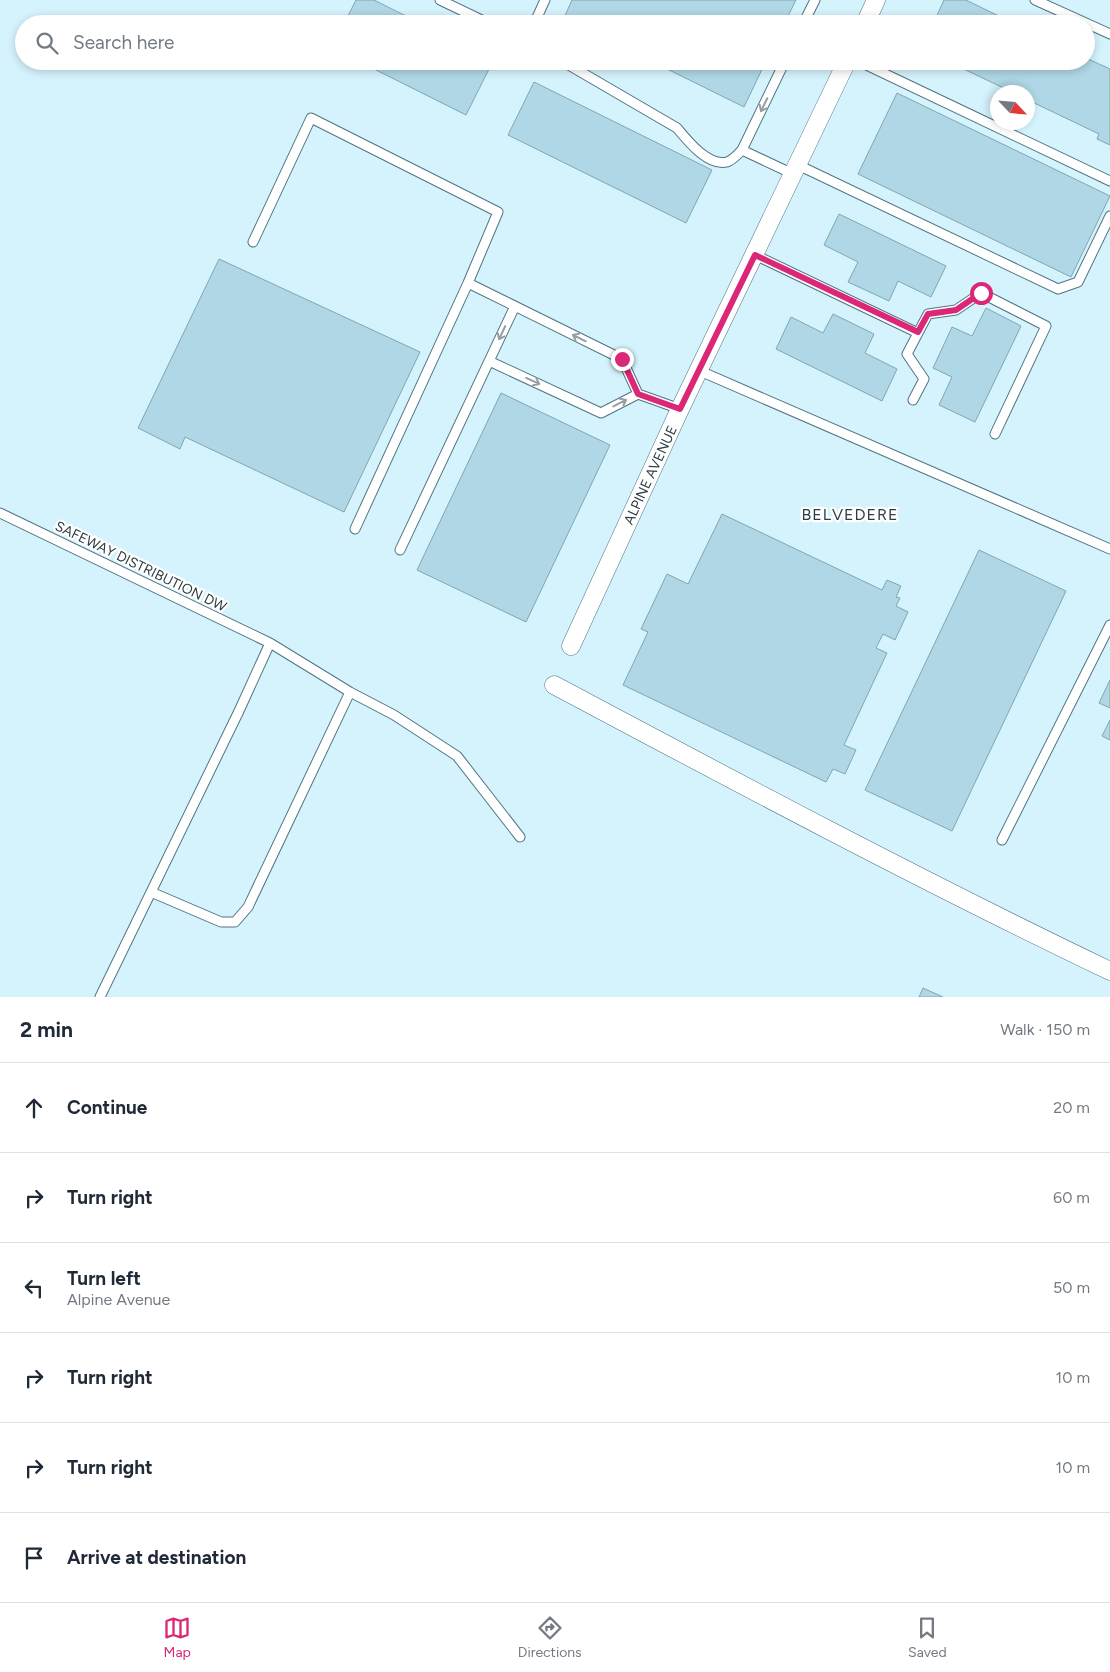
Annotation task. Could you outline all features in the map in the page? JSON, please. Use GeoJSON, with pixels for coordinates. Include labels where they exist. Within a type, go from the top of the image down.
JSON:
{"type":"FeatureCollection","features":[{"type":"Feature","properties":{"kind":"street"},"geometry":{"type":"LineString","coordinates":[[869,15],[876,0]]}},
{"type":"Feature","properties":{"kind":"street","name":"ALPINE AVENUE"},"geometry":{"type":"LineString","coordinates":[[571,646],[680,409],[700,371],[843,70]]}},
{"type":"Feature","properties":{"kind":"street"},"geometry":{"type":"LineString","coordinates":[[554,685],[1018,927],[1110,971]]}},
{"type":"Feature","properties":{"kind":"lane"},"geometry":{"type":"LineString","coordinates":[[440,0],[471,15]]}},
{"type":"Feature","properties":{"kind":"lane"},"geometry":{"type":"LineString","coordinates":[[538,15],[545,0]]}},
{"type":"Feature","properties":{"kind":"lane"},"geometry":{"type":"LineString","coordinates":[[808,15],[815,0]]}},
{"type":"Feature","properties":{"kind":"lane"},"geometry":{"type":"LineString","coordinates":[[1035,0],[1068,15]]}},
{"type":"Feature","properties":{"kind":"lane"},"geometry":{"type":"LineString","coordinates":[[1095,27],[1110,34]]}},
{"type":"Feature","properties":{"kind":"lane"},"geometry":{"type":"LineString","coordinates":[[577,70],[676,128],[690,144],[708,157],[720,162],[726,162],[742,150],[781,70]]}},
{"type":"Feature","properties":{"kind":"lane"},"geometry":{"type":"LineString","coordinates":[[877,70],[1110,181]]}},
{"type":"Feature","properties":{"kind":"lane"},"geometry":{"type":"LineString","coordinates":[[253,242],[311,118],[498,212],[468,283],[355,529]]}},
{"type":"Feature","properties":{"kind":"lane"},"geometry":{"type":"LineString","coordinates":[[742,150],[796,170],[1058,289],[1078,282],[1110,216]]}},
{"type":"Feature","properties":{"kind":"lane"},"geometry":{"type":"LineString","coordinates":[[755,255],[918,332]]}},
{"type":"Feature","properties":{"kind":"lane"},"geometry":{"type":"LineString","coordinates":[[468,283],[622,359],[638,394],[680,409]]}},
{"type":"Feature","properties":{"kind":"lane"},"geometry":{"type":"LineString","coordinates":[[913,400],[924,379],[908,354],[928,314],[956,310],[981,293],[1046,326],[995,434]]}},
{"type":"Feature","properties":{"kind":"lane"},"geometry":{"type":"LineString","coordinates":[[400,550],[515,306]]}},
{"type":"Feature","properties":{"kind":"lane"},"geometry":{"type":"LineString","coordinates":[[489,361],[601,413],[638,394]]}},
{"type":"Feature","properties":{"kind":"lane"},"geometry":{"type":"LineString","coordinates":[[700,371],[1110,548]]}},
{"type":"Feature","properties":{"kind":"lane","name":"SAFEWAY DISTRIBUTION DW"},"geometry":{"type":"LineString","coordinates":[[0,513],[270,643],[350,692],[394,715],[457,756],[520,837]]}},
{"type":"Feature","properties":{"kind":"lane"},"geometry":{"type":"LineString","coordinates":[[1002,840],[1110,625]]}},
{"type":"Feature","properties":{"kind":"lane"},"geometry":{"type":"LineString","coordinates":[[100,997],[270,643]]}},
{"type":"Feature","properties":{"kind":"lane"},"geometry":{"type":"LineString","coordinates":[[151,892],[220,922],[235,922],[248,908],[350,692]]}},
{"type":"Feature","properties":{"kind":"shaded area"},"geometry":{"type":"Polygon","coordinates":[[[0,0],[1110,0],[1110,997],[0,997],[0,0]]]}},
{"type":"Feature","properties":{"kind":"building"},"geometry":{"type":"Polygon","coordinates":[[[356,0],[374,0],[404,15],[348,15],[356,0]]]}},
{"type":"Feature","properties":{"kind":"building"},"geometry":{"type":"Polygon","coordinates":[[[572,0],[796,0],[788,15],[565,15],[572,0]]]}},
{"type":"Feature","properties":{"kind":"building"},"geometry":{"type":"Polygon","coordinates":[[[944,0],[966,0],[997,15],[937,15],[944,0]]]}},
{"type":"Feature","properties":{"kind":"building"},"geometry":{"type":"Polygon","coordinates":[[[1095,62],[1110,69],[1110,145],[1097,139],[1099,134],[1035,103],[1035,85],[997,85],[966,70],[1095,70],[1095,62]]]}},
{"type":"Feature","properties":{"kind":"building"},"geometry":{"type":"Polygon","coordinates":[[[376,70],[488,70],[466,115],[376,70]]]}},
{"type":"Feature","properties":{"kind":"building"},"geometry":{"type":"Polygon","coordinates":[[[669,70],[762,70],[744,107],[669,70]]]}},
{"type":"Feature","properties":{"kind":"building"},"geometry":{"type":"Polygon","coordinates":[[[534,82],[712,170],[686,223],[508,135],[534,82]]]}},
{"type":"Feature","properties":{"kind":"building"},"geometry":{"type":"Polygon","coordinates":[[[897,93],[1110,196],[1071,277],[858,174],[897,93]]]}},
{"type":"Feature","properties":{"kind":"building"},"geometry":{"type":"Polygon","coordinates":[[[839,214],[946,266],[931,297],[898,281],[889,301],[848,282],[858,262],[824,245],[839,214]]]}},
{"type":"Feature","properties":{"kind":"building"},"geometry":{"type":"Polygon","coordinates":[[[219,259],[420,352],[344,512],[185,437],[180,449],[138,428],[219,259]]]}},
{"type":"Feature","properties":{"kind":"building"},"geometry":{"type":"Polygon","coordinates":[[[986,308],[1021,326],[975,422],[939,405],[952,377],[933,368],[952,327],[972,336],[986,308]]]}},
{"type":"Feature","properties":{"kind":"building"},"geometry":{"type":"Polygon","coordinates":[[[833,314],[874,334],[865,353],[897,369],[882,401],[776,349],[791,317],[823,333],[833,314]]]}},
{"type":"Feature","properties":{"kind":"building"},"geometry":{"type":"Polygon","coordinates":[[[501,393],[610,445],[526,622],[417,570],[501,393]]]}},
{"type":"Feature","properties":{"kind":"building"},"geometry":{"type":"Polygon","coordinates":[[[722,514],[882,590],[887,580],[901,586],[896,597],[900,598],[896,606],[908,612],[895,640],[883,634],[876,648],[887,653],[844,745],[856,750],[845,774],[833,769],[826,782],[623,685],[648,632],[641,629],[667,574],[688,584],[722,514]]]}},
{"type":"Feature","properties":{"kind":"building"},"geometry":{"type":"Polygon","coordinates":[[[979,550],[1066,591],[952,831],[865,790],[979,550]]]}},
{"type":"Feature","properties":{"kind":"building"},"geometry":{"type":"Polygon","coordinates":[[[1110,680],[1110,708],[1099,703],[1110,680]]]}},
{"type":"Feature","properties":{"kind":"building"},"geometry":{"type":"Polygon","coordinates":[[[1110,720],[1110,740],[1102,736],[1110,720]]]}},
{"type":"Feature","properties":{"kind":"building"},"geometry":{"type":"Polygon","coordinates":[[[923,988],[943,997],[919,997],[923,988]]]}},
{"type":"Feature","properties":{"kind":"district","name":"BELVEDERE"},"geometry":{"type":"Point","coordinates":[850,514]}},
{"type":"Feature","properties":{"kind":"route"},"geometry":{"type":"LineString","coordinates":[[622,359],[638,394],[680,409],[755,255],[918,332],[928,314],[956,310],[981,293]]}}]}
